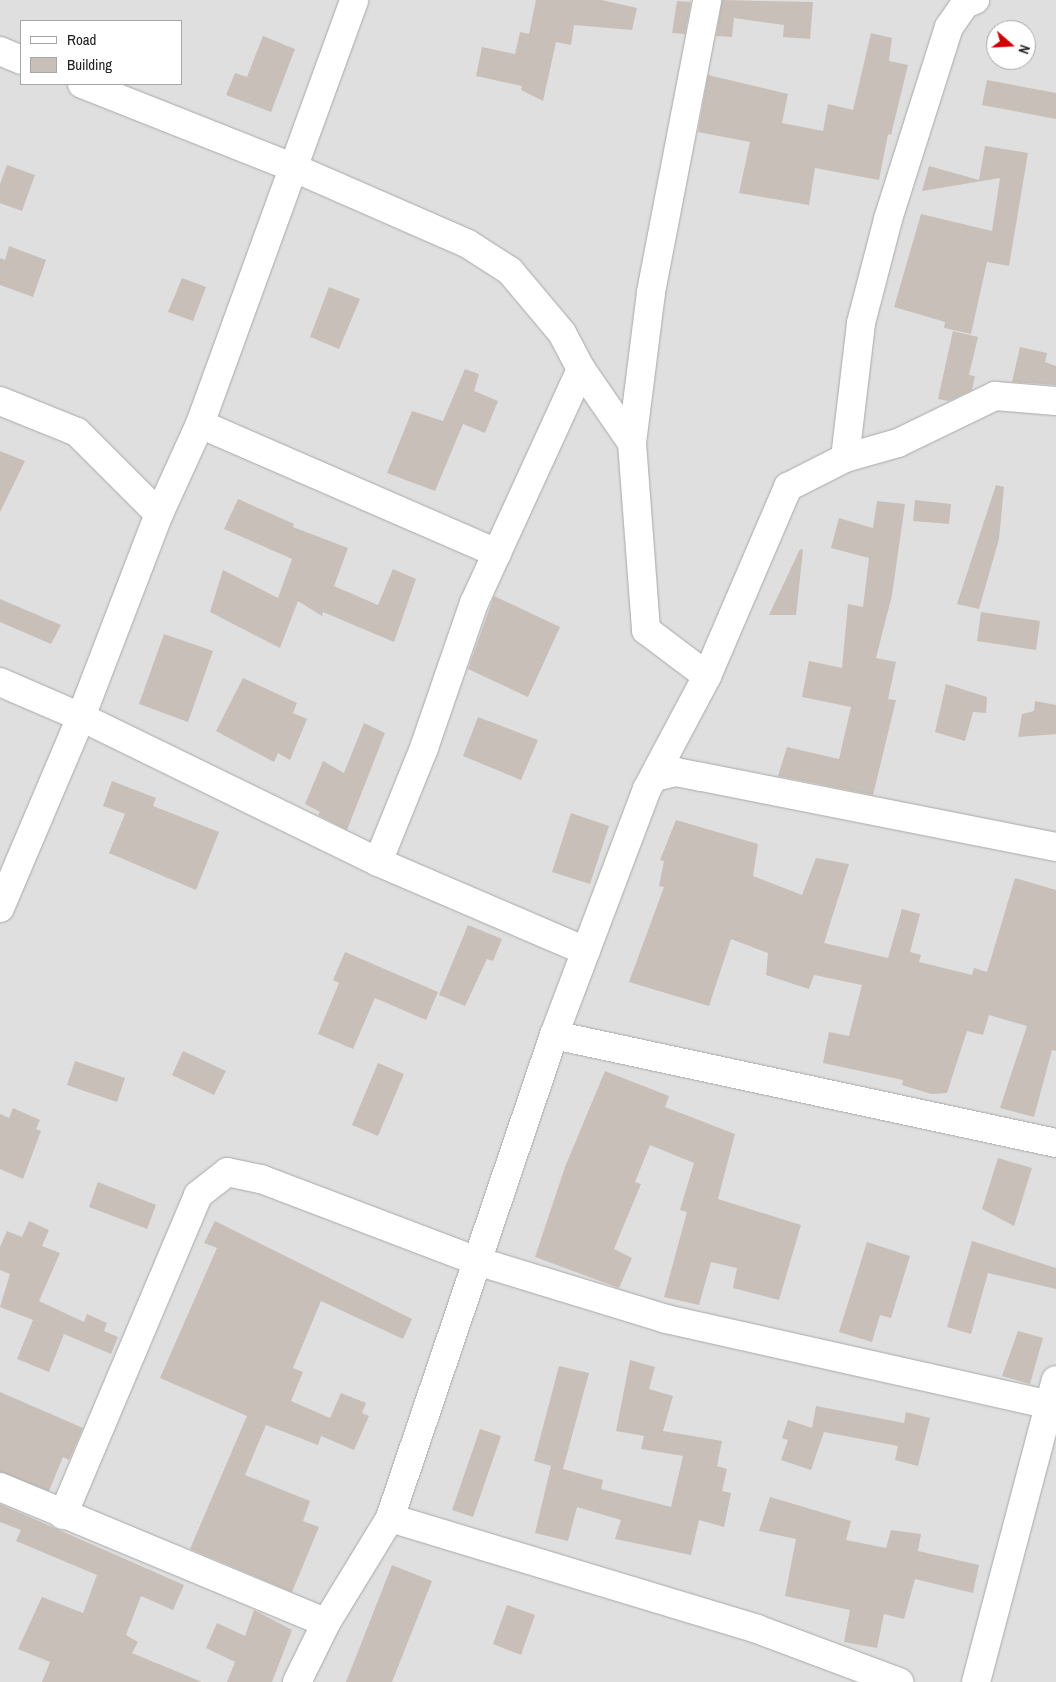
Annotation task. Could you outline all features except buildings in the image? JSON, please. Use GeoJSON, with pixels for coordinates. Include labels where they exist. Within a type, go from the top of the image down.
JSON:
{"type":"FeatureCollection","features":[{"type":"Feature","properties":{"kind":"street"},"geometry":{"type":"LineString","coordinates":[[0,908],[81,717],[158,514],[200,424],[354,0]]}},
{"type":"Feature","properties":{"kind":"street"},"geometry":{"type":"LineString","coordinates":[[707,676],[646,630],[632,443],[651,292],[708,0]]}},
{"type":"Feature","properties":{"kind":"street"},"geometry":{"type":"LineString","coordinates":[[845,458],[860,323],[888,219],[949,27],[965,4],[975,0]]}},
{"type":"Feature","properties":{"kind":"street"},"geometry":{"type":"LineString","coordinates":[[0,51],[20,60]]}},
{"type":"Feature","properties":{"kind":"street"},"geometry":{"type":"LineString","coordinates":[[85,85],[292,167],[468,244],[510,271],[562,332],[581,369],[632,443]]}},
{"type":"Feature","properties":{"kind":"street"},"geometry":{"type":"LineString","coordinates":[[378,862],[497,553],[581,369]]}},
{"type":"Feature","properties":{"kind":"street"},"geometry":{"type":"LineString","coordinates":[[297,1682],[326,1623],[390,1518],[480,1262],[554,1035],[586,951],[654,777],[707,676],[788,487],[845,458],[898,443],[995,396],[1056,401]]}},
{"type":"Feature","properties":{"kind":"street"},"geometry":{"type":"LineString","coordinates":[[0,401],[77,432],[158,514]]}},
{"type":"Feature","properties":{"kind":"street"},"geometry":{"type":"LineString","coordinates":[[200,424],[497,553]]}},
{"type":"Feature","properties":{"kind":"street"},"geometry":{"type":"LineString","coordinates":[[0,682],[81,717],[378,862],[586,951]]}},
{"type":"Feature","properties":{"kind":"street"},"geometry":{"type":"LineString","coordinates":[[654,777],[676,772],[1056,847]]}},
{"type":"Feature","properties":{"kind":"street"},"geometry":{"type":"LineString","coordinates":[[554,1035],[1056,1143]]}},
{"type":"Feature","properties":{"kind":"street"},"geometry":{"type":"LineString","coordinates":[[63,1515],[198,1195],[212,1180],[227,1172],[245,1173],[480,1262],[666,1319],[1054,1397],[976,1682]]}},
{"type":"Feature","properties":{"kind":"street"},"geometry":{"type":"LineString","coordinates":[[0,1487],[63,1515],[326,1623]]}},
{"type":"Feature","properties":{"kind":"street"},"geometry":{"type":"LineString","coordinates":[[390,1518],[758,1629],[899,1682]]}},
{"type":"Feature","properties":{"kind":"shaded area"},"geometry":{"type":"Polygon","coordinates":[[[0,0],[1056,0],[1056,1682],[0,1682],[0,0]]]}}]}
